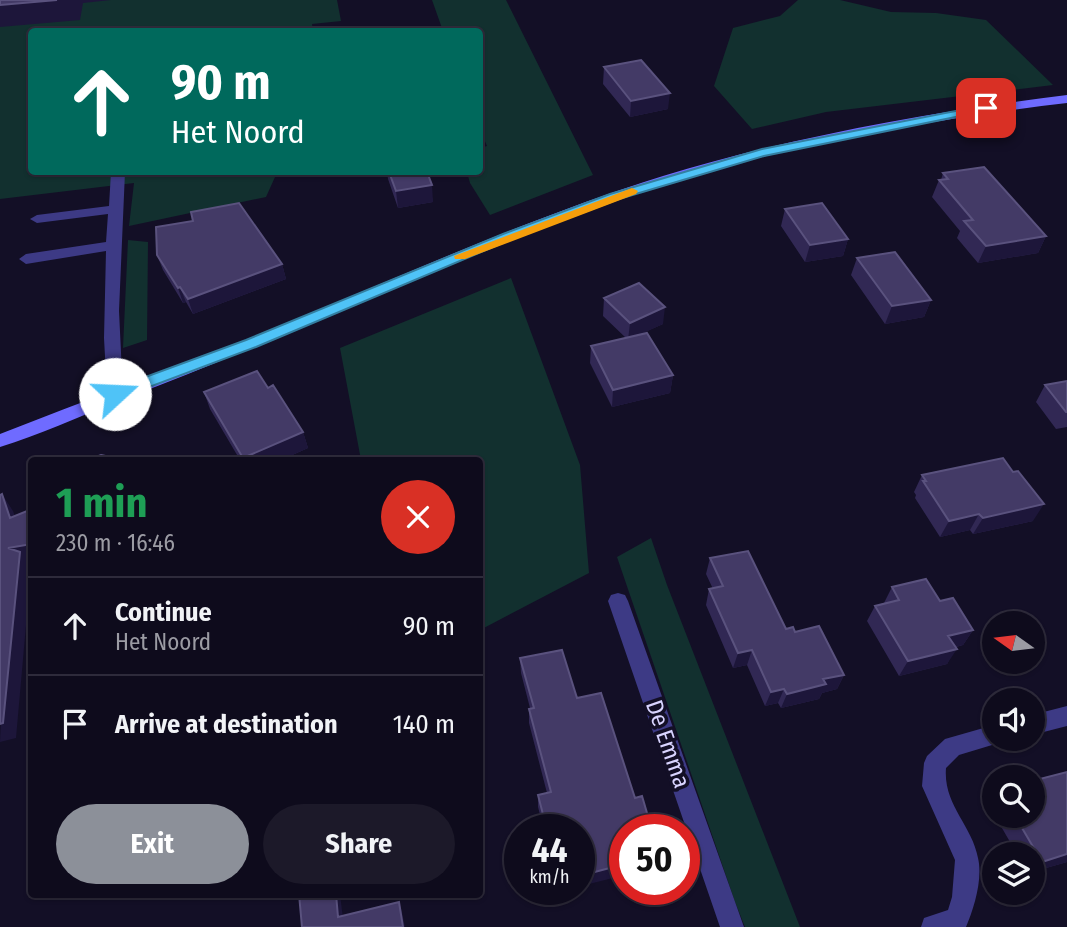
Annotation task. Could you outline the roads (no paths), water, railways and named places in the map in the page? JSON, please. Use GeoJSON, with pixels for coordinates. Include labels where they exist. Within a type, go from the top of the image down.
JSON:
{"type":"FeatureCollection","features":[{"type":"Feature","properties":{"kind":"main road"},"geometry":{"type":"LineString","coordinates":[[0,441],[115,394],[251,344],[507,237],[615,196],[754,154],[986,108],[1067,99]]}},
{"type":"Feature","properties":{"kind":"street"},"geometry":{"type":"LineString","coordinates":[[115,394],[112,367],[111,246],[118,175]]}},
{"type":"Feature","properties":{"kind":"street"},"geometry":{"type":"LineString","coordinates":[[37,219],[116,209]]}},
{"type":"Feature","properties":{"kind":"street"},"geometry":{"type":"LineString","coordinates":[[26,259],[111,246]]}},
{"type":"Feature","properties":{"kind":"street","name":"De Emma"},"geometry":{"type":"LineString","coordinates":[[618,601],[732,927]]}},
{"type":"Feature","properties":{"kind":"street"},"geometry":{"type":"LineString","coordinates":[[1045,722],[1067,716]]}},
{"type":"Feature","properties":{"kind":"street"},"geometry":{"type":"LineString","coordinates":[[933,927],[957,919],[964,897],[967,859],[933,786],[935,763],[953,746],[982,738]]}}]}
